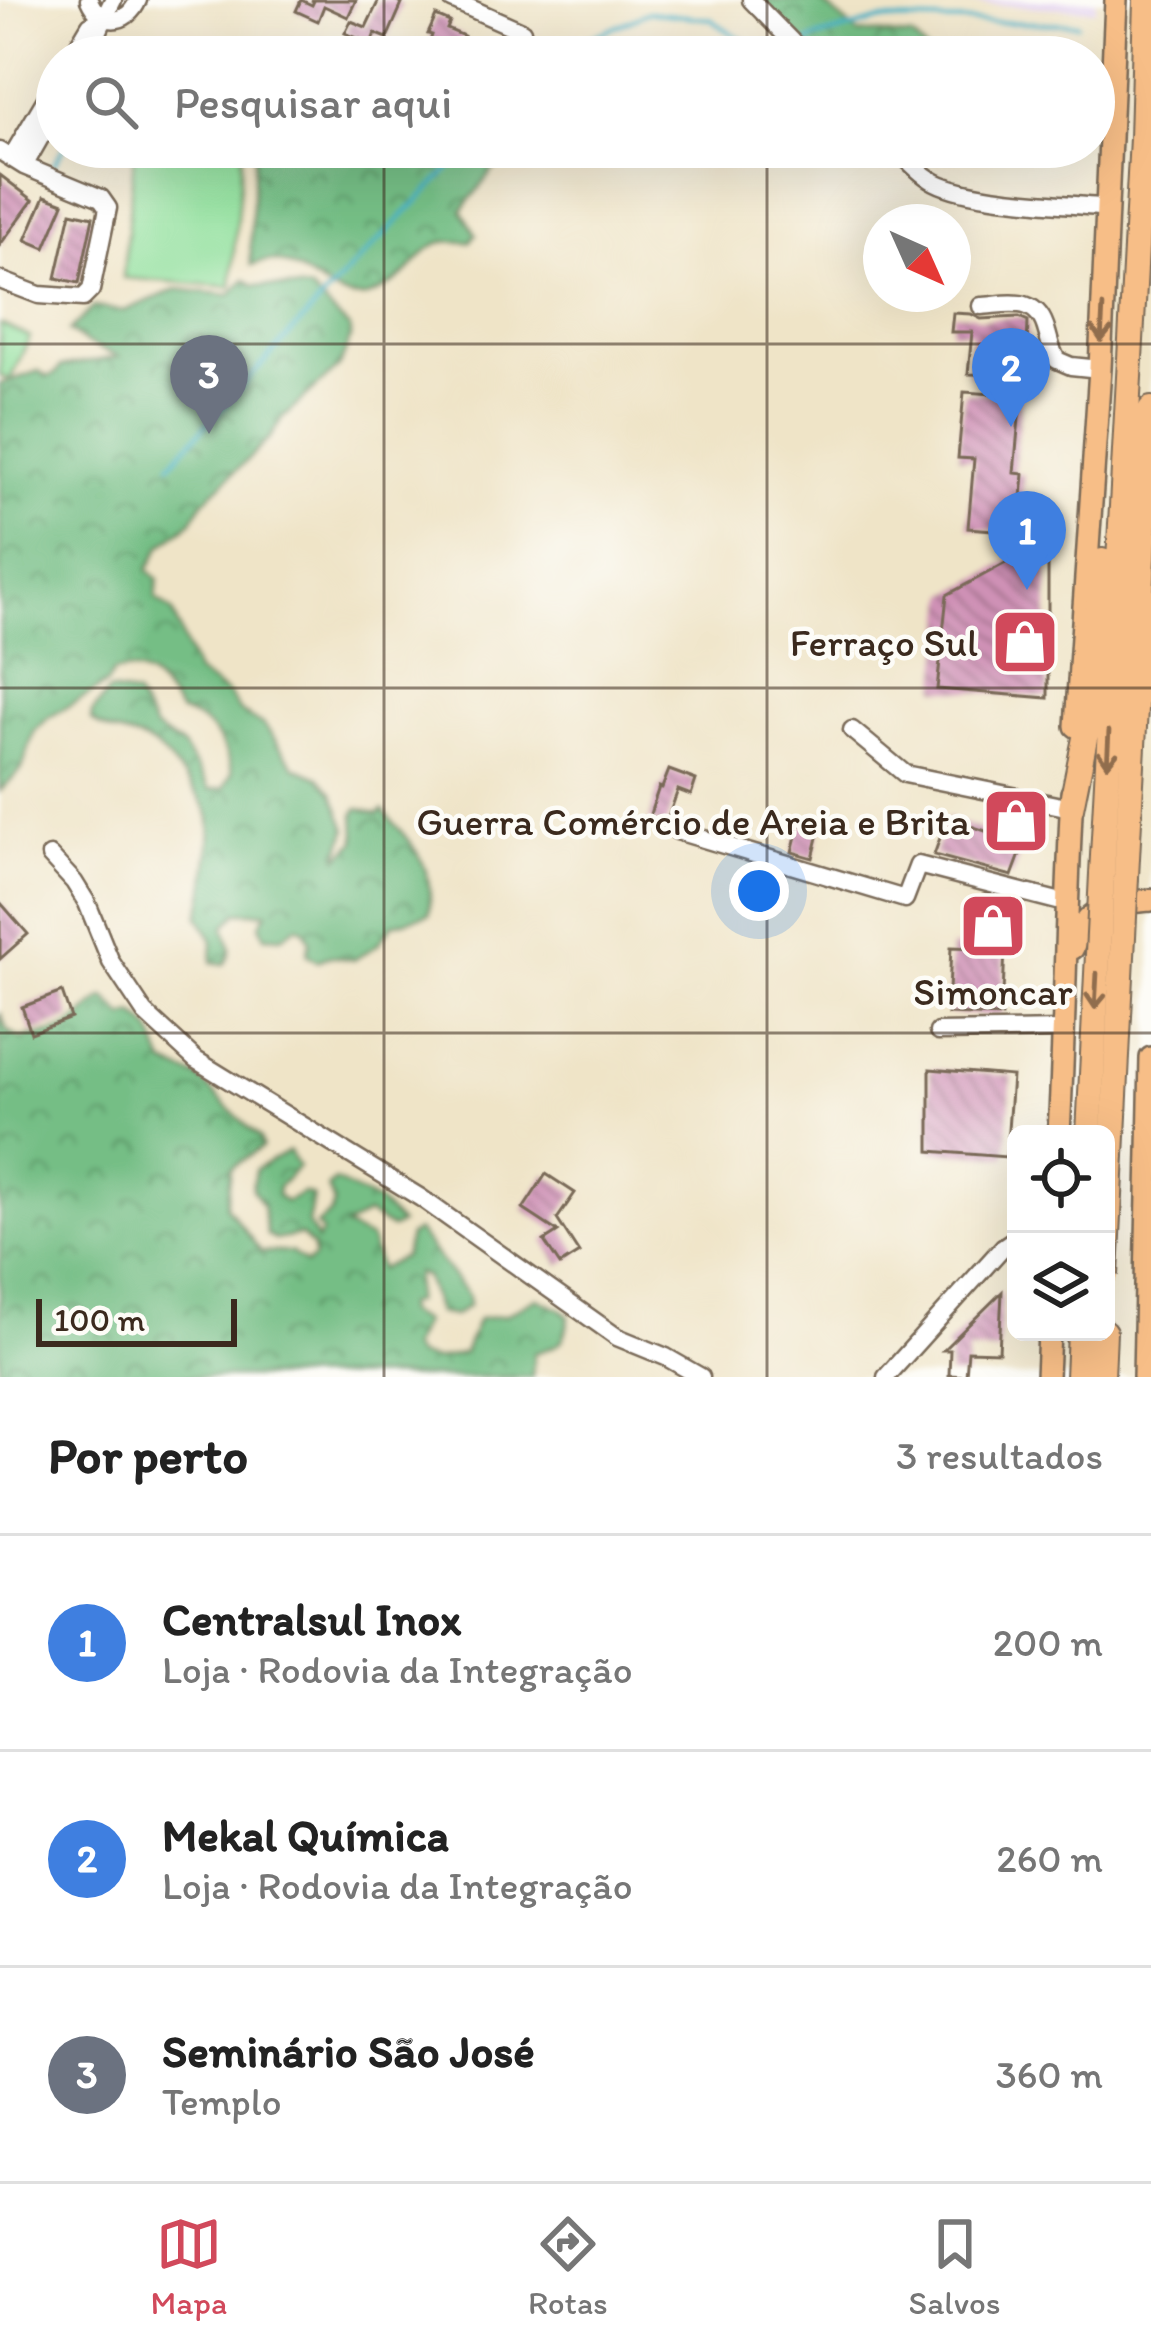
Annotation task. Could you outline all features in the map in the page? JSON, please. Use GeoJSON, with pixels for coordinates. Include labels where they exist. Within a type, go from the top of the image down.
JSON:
{"type":"FeatureCollection","features":[{"type":"Feature","properties":{"kind":"highway"},"geometry":{"type":"LineString","coordinates":[[1107,1233],[1126,392],[1146,0]]}},
{"type":"Feature","properties":{"kind":"highway"},"geometry":{"type":"LineString","coordinates":[[1071,808],[1088,723],[1125,296],[1135,267]]}},
{"type":"Feature","properties":{"kind":"highway"},"geometry":{"type":"LineString","coordinates":[[1090,1125],[1151,409]]}},
{"type":"Feature","properties":{"kind":"highway"},"geometry":{"type":"LineString","coordinates":[[1078,1377],[1080,1341]]}},
{"type":"Feature","properties":{"kind":"highway"},"geometry":{"type":"LineString","coordinates":[[1102,1377],[1104,1341]]}},
{"type":"Feature","properties":{"kind":"main road"},"geometry":{"type":"LineString","coordinates":[[1115,36],[1116,0]]}},
{"type":"Feature","properties":{"kind":"main road"},"geometry":{"type":"LineString","coordinates":[[1059,1125],[1066,903],[1110,168]]}},
{"type":"Feature","properties":{"kind":"main road"},"geometry":{"type":"LineString","coordinates":[[1067,965],[1080,926],[1092,915],[1111,905],[1151,900]]}},
{"type":"Feature","properties":{"kind":"main road"},"geometry":{"type":"LineString","coordinates":[[1144,1377],[1151,1058]]}},
{"type":"Feature","properties":{"kind":"main road"},"geometry":{"type":"LineString","coordinates":[[1115,1251],[1134,1242],[1146,1221]]}},
{"type":"Feature","properties":{"kind":"main road"},"geometry":{"type":"LineString","coordinates":[[1047,1377],[1049,1341]]}},
{"type":"Feature","properties":{"kind":"street"},"geometry":{"type":"LineString","coordinates":[[89,0],[104,19]]}},
{"type":"Feature","properties":{"kind":"street"},"geometry":{"type":"LineString","coordinates":[[98,36],[113,0]]}},
{"type":"Feature","properties":{"kind":"street"},"geometry":{"type":"LineString","coordinates":[[83,36],[90,25],[125,18],[138,0]]}},
{"type":"Feature","properties":{"kind":"street"},"geometry":{"type":"LineString","coordinates":[[452,0],[522,31]]}},
{"type":"Feature","properties":{"kind":"street"},"geometry":{"type":"LineString","coordinates":[[752,0],[787,36]]}},
{"type":"Feature","properties":{"kind":"street"},"geometry":{"type":"LineString","coordinates":[[11,158],[36,116]]}},
{"type":"Feature","properties":{"kind":"street"},"geometry":{"type":"LineString","coordinates":[[11,158],[36,131]]}},
{"type":"Feature","properties":{"kind":"street"},"geometry":{"type":"LineString","coordinates":[[0,280],[39,295],[83,298],[91,290],[107,221],[108,208],[100,198],[11,158]]}},
{"type":"Feature","properties":{"kind":"street"},"geometry":{"type":"LineString","coordinates":[[917,168],[946,188],[969,194],[1108,208]]}},
{"type":"Feature","properties":{"kind":"street"},"geometry":{"type":"LineString","coordinates":[[981,305],[1032,307],[1041,314],[1057,360],[1100,369]]}},
{"type":"Feature","properties":{"kind":"street"},"geometry":{"type":"LineString","coordinates":[[853,730],[905,773],[1071,808]]}},
{"type":"Feature","properties":{"kind":"street"},"geometry":{"type":"LineString","coordinates":[[676,831],[905,899],[918,865],[1066,903]]}},
{"type":"Feature","properties":{"kind":"street"},"geometry":{"type":"LineString","coordinates":[[50,856],[81,892],[111,962],[145,1013],[196,1060],[421,1198],[617,1336],[701,1377]]}},
{"type":"Feature","properties":{"kind":"street"},"geometry":{"type":"LineString","coordinates":[[938,1031],[1064,1030]]}},
{"type":"Feature","properties":{"kind":"street"},"geometry":{"type":"LineString","coordinates":[[886,1377],[1007,1244]]}},
{"type":"Feature","properties":{"kind":"shaded area"},"geometry":{"type":"Polygon","coordinates":[[[1096,0],[1096,10],[955,3],[1096,0]]]}},
{"type":"Feature","properties":{"kind":"green space"},"geometry":{"type":"Polygon","coordinates":[[[755,0],[819,0],[859,34],[902,36],[796,36],[755,0]]]}},
{"type":"Feature","properties":{"kind":"green space"},"geometry":{"type":"Polygon","coordinates":[[[133,168],[241,168],[231,287],[123,278],[133,168]]]}},
{"type":"Feature","properties":{"kind":"green space"},"geometry":{"type":"Polygon","coordinates":[[[254,168],[495,168],[462,210],[476,234],[470,242],[437,244],[404,275],[366,297],[340,294],[283,263],[251,265],[254,168]]]}},
{"type":"Feature","properties":{"kind":"green space"},"geometry":{"type":"Polygon","coordinates":[[[245,279],[253,285],[310,290],[350,329],[350,339],[340,366],[282,419],[269,439],[204,501],[191,522],[161,546],[148,570],[158,579],[156,599],[172,611],[196,673],[228,694],[240,712],[264,725],[295,767],[319,777],[333,793],[347,829],[338,859],[356,841],[359,808],[378,814],[383,810],[419,857],[429,882],[429,914],[393,924],[377,945],[354,960],[330,956],[317,961],[307,954],[310,941],[304,929],[297,926],[282,937],[265,936],[260,924],[267,912],[238,912],[224,927],[230,946],[227,960],[212,962],[213,941],[199,916],[210,850],[206,808],[156,748],[91,720],[109,691],[135,695],[155,729],[183,747],[210,790],[224,788],[232,773],[215,734],[180,713],[145,674],[113,672],[107,684],[48,718],[34,732],[22,769],[0,791],[0,384],[39,371],[47,377],[61,367],[118,357],[69,331],[94,307],[124,311],[177,289],[230,295],[245,279]]]}},
{"type":"Feature","properties":{"kind":"green space"},"geometry":{"type":"Polygon","coordinates":[[[0,324],[30,337],[10,380],[0,376],[0,324]]]}},
{"type":"Feature","properties":{"kind":"green space"},"geometry":{"type":"Polygon","coordinates":[[[105,997],[124,1017],[134,1014],[147,1026],[165,1064],[197,1077],[260,1139],[262,1147],[231,1168],[226,1206],[261,1252],[291,1252],[306,1264],[314,1257],[313,1247],[300,1235],[275,1240],[267,1235],[262,1205],[252,1189],[255,1170],[289,1151],[298,1167],[278,1187],[277,1196],[286,1202],[303,1193],[313,1196],[308,1224],[317,1240],[322,1232],[316,1225],[334,1204],[328,1187],[335,1181],[379,1203],[400,1224],[391,1228],[367,1214],[345,1227],[370,1239],[380,1269],[404,1256],[409,1236],[417,1231],[468,1295],[469,1305],[454,1316],[437,1313],[425,1276],[416,1273],[414,1302],[405,1305],[406,1313],[423,1322],[410,1348],[416,1356],[435,1360],[464,1353],[478,1319],[505,1315],[537,1298],[563,1310],[569,1317],[563,1339],[534,1353],[532,1377],[0,1377],[0,1012],[7,1030],[20,1038],[67,1027],[105,997]]]}},
{"type":"Feature","properties":{"kind":"building"},"geometry":{"type":"Polygon","coordinates":[[[301,0],[312,5],[311,0],[356,0],[348,17],[324,6],[318,21],[296,11],[301,0]]]}},
{"type":"Feature","properties":{"kind":"building"},"geometry":{"type":"Polygon","coordinates":[[[379,0],[402,4],[388,36],[345,33],[351,21],[366,27],[379,0]]]}},
{"type":"Feature","properties":{"kind":"building"},"geometry":{"type":"Polygon","coordinates":[[[436,16],[450,22],[447,29],[464,36],[432,36],[428,34],[436,16]]]}},
{"type":"Feature","properties":{"kind":"building"},"geometry":{"type":"Polygon","coordinates":[[[0,175],[33,200],[0,245],[0,175]]]}},
{"type":"Feature","properties":{"kind":"building"},"geometry":{"type":"Polygon","coordinates":[[[45,196],[64,203],[45,248],[26,240],[45,196]]]}},
{"type":"Feature","properties":{"kind":"building"},"geometry":{"type":"Polygon","coordinates":[[[71,212],[93,217],[79,283],[56,278],[71,212]]]}},
{"type":"Feature","properties":{"kind":"building"},"geometry":{"type":"Polygon","coordinates":[[[953,313],[1028,321],[1026,375],[968,374],[972,332],[951,332],[953,313]]]}},
{"type":"Feature","properties":{"kind":"building"},"geometry":{"type":"Polygon","coordinates":[[[964,392],[1021,396],[1014,473],[1024,474],[1019,532],[968,528],[974,459],[958,458],[964,392]]]}},
{"type":"Feature","properties":{"kind":"building"},"geometry":{"type":"Polygon","coordinates":[[[1048,540],[1048,698],[937,689],[947,595],[1048,540]]]}},
{"type":"Feature","properties":{"kind":"building"},"geometry":{"type":"Polygon","coordinates":[[[669,770],[696,780],[691,795],[678,790],[665,826],[648,820],[669,770]]]}},
{"type":"Feature","properties":{"kind":"building"},"geometry":{"type":"Polygon","coordinates":[[[947,818],[1024,844],[1012,876],[934,855],[947,818]]]}},
{"type":"Feature","properties":{"kind":"building"},"geometry":{"type":"Polygon","coordinates":[[[799,824],[820,829],[813,858],[792,852],[799,824]]]}},
{"type":"Feature","properties":{"kind":"building"},"geometry":{"type":"Polygon","coordinates":[[[0,902],[28,934],[0,959],[0,902]]]}},
{"type":"Feature","properties":{"kind":"building"},"geometry":{"type":"Polygon","coordinates":[[[951,947],[1005,949],[1002,1016],[948,1014],[951,947]]]}},
{"type":"Feature","properties":{"kind":"building"},"geometry":{"type":"Polygon","coordinates":[[[62,992],[71,1018],[31,1033],[22,1007],[62,992]]]}},
{"type":"Feature","properties":{"kind":"building"},"geometry":{"type":"Polygon","coordinates":[[[930,1069],[1012,1076],[1006,1157],[930,1151],[930,1069]]]}},
{"type":"Feature","properties":{"kind":"building"},"geometry":{"type":"Polygon","coordinates":[[[546,1174],[575,1193],[557,1219],[579,1253],[560,1265],[544,1241],[558,1232],[523,1209],[546,1174]]]}},
{"type":"Feature","properties":{"kind":"building"},"geometry":{"type":"Polygon","coordinates":[[[1002,1292],[999,1352],[968,1351],[966,1376],[949,1375],[950,1350],[943,1350],[1002,1292]]]}},
{"type":"Feature","properties":{"kind":"waterway"},"geometry":{"type":"LineString","coordinates":[[595,36],[649,12],[710,19],[736,36]]}},
{"type":"Feature","properties":{"kind":"waterway"},"geometry":{"type":"LineString","coordinates":[[824,36],[881,20],[1078,24]]}},
{"type":"Feature","properties":{"kind":"waterway"},"geometry":{"type":"LineString","coordinates":[[170,464],[450,168]]}},
{"type":"Feature","properties":{"kind":"place","name":"Mekal Química"},"geometry":{"type":"Point","coordinates":[1011,427]}},
{"type":"Feature","properties":{"kind":"place","name":"Seminário São José"},"geometry":{"type":"Point","coordinates":[209,434]}},
{"type":"Feature","properties":{"kind":"place","name":"Centralsul Inox"},"geometry":{"type":"Point","coordinates":[1027,590]}},
{"type":"Feature","properties":{"kind":"place","name":"Ferraço Sul"},"geometry":{"type":"Point","coordinates":[1025,642]}},
{"type":"Feature","properties":{"kind":"place","name":"Guerra Comércio de Areia e Brita"},"geometry":{"type":"Point","coordinates":[1016,821]}},
{"type":"Feature","properties":{"kind":"place","name":"Simoncar"},"geometry":{"type":"Point","coordinates":[993,926]}}]}
